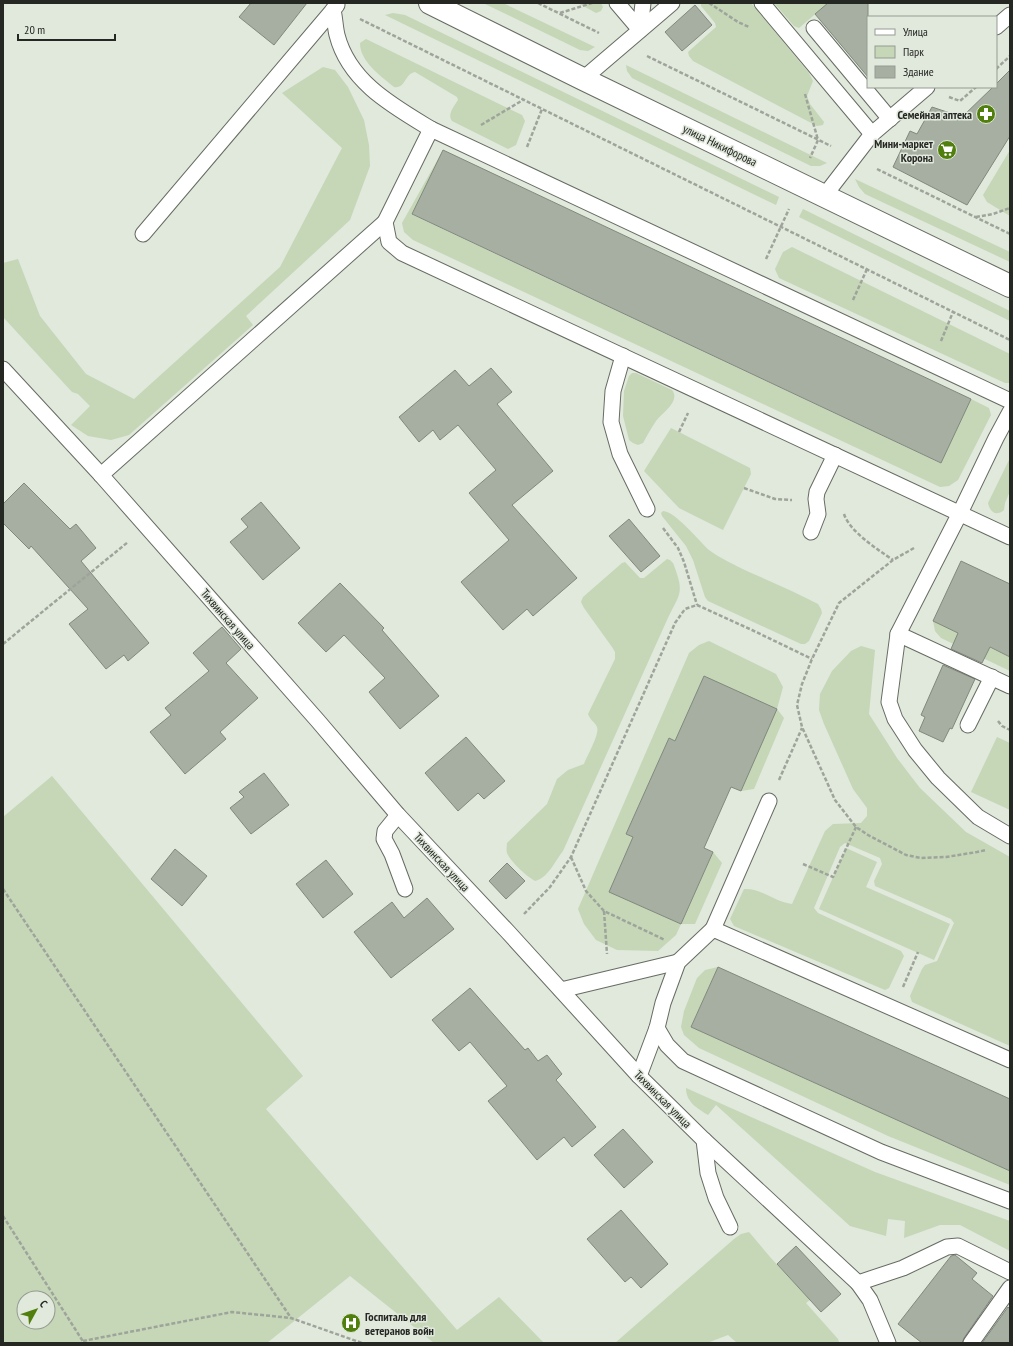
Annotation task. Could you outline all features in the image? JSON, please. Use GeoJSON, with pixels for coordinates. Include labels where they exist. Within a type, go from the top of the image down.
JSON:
{"type":"FeatureCollection","features":[{"type":"Feature","properties":{"kind":"main road","name":"улица Никифорова"},"geometry":{"type":"LineString","coordinates":[[430,3],[583,79],[1010,286]]}},
{"type":"Feature","properties":{"kind":"lane"},"geometry":{"type":"LineString","coordinates":[[618,3],[640,30]]}},
{"type":"Feature","properties":{"kind":"lane"},"geometry":{"type":"LineString","coordinates":[[640,30],[643,3]]}},
{"type":"Feature","properties":{"kind":"lane"},"geometry":{"type":"LineString","coordinates":[[583,79],[672,3]]}},
{"type":"Feature","properties":{"kind":"lane"},"geometry":{"type":"LineString","coordinates":[[762,3],[872,134]]}},
{"type":"Feature","properties":{"kind":"lane"},"geometry":{"type":"LineString","coordinates":[[336,7],[338,36],[346,57],[360,78],[390,104],[431,129],[1010,401]]}},
{"type":"Feature","properties":{"kind":"lane"},"geometry":{"type":"LineString","coordinates":[[143,234],[336,7]]}},
{"type":"Feature","properties":{"kind":"lane"},"geometry":{"type":"LineString","coordinates":[[997,26],[1010,15]]}},
{"type":"Feature","properties":{"kind":"lane"},"geometry":{"type":"LineString","coordinates":[[814,28],[890,119]]}},
{"type":"Feature","properties":{"kind":"lane"},"geometry":{"type":"LineString","coordinates":[[825,195],[872,134],[926,88]]}},
{"type":"Feature","properties":{"kind":"lane"},"geometry":{"type":"LineString","coordinates":[[101,475],[385,222],[431,129]]}},
{"type":"Feature","properties":{"kind":"lane"},"geometry":{"type":"LineString","coordinates":[[385,222],[389,242],[402,253],[1010,537]]}},
{"type":"Feature","properties":{"kind":"lane"},"geometry":{"type":"LineString","coordinates":[[623,356],[613,390],[611,422],[620,454],[648,509]]}},
{"type":"Feature","properties":{"kind":"lane","name":"Тихвинская улица"},"geometry":{"type":"LineString","coordinates":[[3,369],[101,475],[318,721],[398,815],[508,932],[639,1076],[704,1140],[858,1283],[870,1300],[888,1343]]}},
{"type":"Feature","properties":{"kind":"lane"},"geometry":{"type":"LineString","coordinates":[[1010,412],[898,634],[889,702],[895,719],[915,750],[938,778],[978,817],[1010,836]]}},
{"type":"Feature","properties":{"kind":"lane"},"geometry":{"type":"LineString","coordinates":[[811,532],[818,514],[816,499],[817,492],[835,455]]}},
{"type":"Feature","properties":{"kind":"lane"},"geometry":{"type":"LineString","coordinates":[[898,634],[1010,686]]}},
{"type":"Feature","properties":{"kind":"lane"},"geometry":{"type":"LineString","coordinates":[[968,725],[992,677]]}},
{"type":"Feature","properties":{"kind":"lane"},"geometry":{"type":"LineString","coordinates":[[639,1076],[657,1028],[662,1003],[678,962],[713,929],[769,801]]}},
{"type":"Feature","properties":{"kind":"lane"},"geometry":{"type":"LineString","coordinates":[[398,815],[385,831],[384,839],[392,854],[405,889]]}},
{"type":"Feature","properties":{"kind":"lane"},"geometry":{"type":"LineString","coordinates":[[713,929],[1010,1060]]}},
{"type":"Feature","properties":{"kind":"lane"},"geometry":{"type":"LineString","coordinates":[[561,990],[678,962]]}},
{"type":"Feature","properties":{"kind":"lane"},"geometry":{"type":"LineString","coordinates":[[657,1028],[668,1046],[683,1061],[881,1152],[1010,1201]]}},
{"type":"Feature","properties":{"kind":"lane"},"geometry":{"type":"LineString","coordinates":[[704,1140],[708,1173],[716,1198],[730,1227]]}},
{"type":"Feature","properties":{"kind":"lane"},"geometry":{"type":"LineString","coordinates":[[858,1283],[903,1268],[947,1247],[958,1246],[1010,1272]]}},
{"type":"Feature","properties":{"kind":"lane"},"geometry":{"type":"LineString","coordinates":[[971,1343],[1010,1288]]}},
{"type":"Feature","properties":{"kind":"path"},"geometry":{"type":"LineString","coordinates":[[538,3],[1010,234]]}},
{"type":"Feature","properties":{"kind":"path"},"geometry":{"type":"LineString","coordinates":[[559,13],[592,3]]}},
{"type":"Feature","properties":{"kind":"path"},"geometry":{"type":"LineString","coordinates":[[336,7],[1010,340]]}},
{"type":"Feature","properties":{"kind":"path"},"geometry":{"type":"LineString","coordinates":[[997,68],[1010,56]]}},
{"type":"Feature","properties":{"kind":"path"},"geometry":{"type":"LineString","coordinates":[[455,140],[524,100]]}},
{"type":"Feature","properties":{"kind":"path"},"geometry":{"type":"LineString","coordinates":[[519,170],[542,109]]}},
{"type":"Feature","properties":{"kind":"path"},"geometry":{"type":"LineString","coordinates":[[975,217],[993,214],[1010,208]]}},
{"type":"Feature","properties":{"kind":"path"},"geometry":{"type":"LineString","coordinates":[[842,322],[867,270]]}},
{"type":"Feature","properties":{"kind":"path"},"geometry":{"type":"LineString","coordinates":[[930,364],[953,312]]}},
{"type":"Feature","properties":{"kind":"path"},"geometry":{"type":"LineString","coordinates":[[648,509],[678,548],[684,562],[697,606]]}},
{"type":"Feature","properties":{"kind":"path"},"geometry":{"type":"LineString","coordinates":[[843,511],[845,518],[861,538],[893,560]]}},
{"type":"Feature","properties":{"kind":"path"},"geometry":{"type":"LineString","coordinates":[[3,644],[147,527]]}},
{"type":"Feature","properties":{"kind":"path"},"geometry":{"type":"LineString","coordinates":[[916,546],[893,560],[839,604],[812,659],[802,684],[797,705],[802,728],[835,800],[856,827],[868,835],[906,855],[921,858],[970,854],[990,848]]}},
{"type":"Feature","properties":{"kind":"path"},"geometry":{"type":"LineString","coordinates":[[508,932],[550,887],[571,857],[675,623],[685,610],[697,606],[752,630],[812,659]]}},
{"type":"Feature","properties":{"kind":"path"},"geometry":{"type":"LineString","coordinates":[[997,716],[998,722],[1010,730]]}},
{"type":"Feature","properties":{"kind":"path"},"geometry":{"type":"LineString","coordinates":[[769,801],[802,728]]}},
{"type":"Feature","properties":{"kind":"path"},"geometry":{"type":"LineString","coordinates":[[803,864],[833,877],[856,827]]}},
{"type":"Feature","properties":{"kind":"path"},"geometry":{"type":"LineString","coordinates":[[571,857],[586,891],[604,910],[690,951]]}},
{"type":"Feature","properties":{"kind":"path"},"geometry":{"type":"LineString","coordinates":[[3,889],[291,1318]]}},
{"type":"Feature","properties":{"kind":"path"},"geometry":{"type":"LineString","coordinates":[[604,910],[609,978]]}},
{"type":"Feature","properties":{"kind":"path"},"geometry":{"type":"LineString","coordinates":[[893,1009],[918,952]]}},
{"type":"Feature","properties":{"kind":"path"},"geometry":{"type":"LineString","coordinates":[[3,1216],[84,1342],[232,1312],[291,1318],[362,1343]]}},
{"type":"Feature","properties":{"kind":"green space"},"geometry":{"type":"Polygon","coordinates":[[[483,3],[503,3],[595,47],[588,51],[580,50],[483,3]]]}},
{"type":"Feature","properties":{"kind":"green space"},"geometry":{"type":"Polygon","coordinates":[[[578,3],[601,3],[603,7],[601,11],[596,13],[578,3]]]}},
{"type":"Feature","properties":{"kind":"green space"},"geometry":{"type":"Polygon","coordinates":[[[701,3],[751,3],[809,73],[813,81],[807,96],[810,104],[824,122],[823,125],[817,126],[693,61],[688,52],[716,27],[715,23],[701,6],[701,3]]]}},
{"type":"Feature","properties":{"kind":"green space"},"geometry":{"type":"Polygon","coordinates":[[[774,3],[828,3],[799,28],[794,26],[774,3]]]}},
{"type":"Feature","properties":{"kind":"green space"},"geometry":{"type":"Polygon","coordinates":[[[393,13],[405,15],[779,197],[776,205],[385,15],[393,13]]]}},
{"type":"Feature","properties":{"kind":"green space"},"geometry":{"type":"Polygon","coordinates":[[[366,39],[522,115],[525,121],[516,145],[508,149],[452,121],[450,116],[458,100],[457,97],[415,72],[409,75],[401,86],[394,87],[372,68],[363,56],[360,43],[366,39]]]}},
{"type":"Feature","properties":{"kind":"green space"},"geometry":{"type":"Polygon","coordinates":[[[626,65],[827,163],[820,166],[811,166],[632,78],[627,71],[626,65]]]}},
{"type":"Feature","properties":{"kind":"green space"},"geometry":{"type":"Polygon","coordinates":[[[323,67],[335,70],[348,87],[364,120],[369,145],[370,166],[350,220],[246,316],[253,325],[129,435],[111,440],[88,436],[71,425],[90,406],[78,394],[72,392],[3,317],[3,263],[18,259],[40,316],[86,374],[134,399],[280,267],[342,148],[282,93],[323,67]]]}},
{"type":"Feature","properties":{"kind":"green space"},"geometry":{"type":"Polygon","coordinates":[[[443,150],[413,215],[940,463],[971,399],[989,408],[991,415],[958,480],[949,486],[940,487],[413,240],[404,232],[402,223],[443,150]]]}},
{"type":"Feature","properties":{"kind":"green space"},"geometry":{"type":"Polygon","coordinates":[[[1010,150],[1010,216],[987,202],[983,195],[1010,150]]]}},
{"type":"Feature","properties":{"kind":"green space"},"geometry":{"type":"Polygon","coordinates":[[[855,179],[1010,252],[1010,262],[865,194],[855,179]]]}},
{"type":"Feature","properties":{"kind":"green space"},"geometry":{"type":"Polygon","coordinates":[[[803,209],[1010,311],[1010,321],[799,217],[803,209]]]}},
{"type":"Feature","properties":{"kind":"green space"},"geometry":{"type":"Polygon","coordinates":[[[792,247],[1010,354],[1010,383],[1005,383],[779,278],[775,269],[783,252],[792,247]]]}},
{"type":"Feature","properties":{"kind":"green space"},"geometry":{"type":"Polygon","coordinates":[[[632,373],[636,373],[672,390],[674,394],[670,407],[656,421],[643,443],[638,445],[629,440],[623,416],[624,391],[629,376],[632,373]]]}},
{"type":"Feature","properties":{"kind":"green space"},"geometry":{"type":"Polygon","coordinates":[[[671,428],[750,468],[751,474],[723,530],[679,508],[644,471],[671,428]]]}},
{"type":"Feature","properties":{"kind":"green space"},"geometry":{"type":"Polygon","coordinates":[[[1010,458],[1010,491],[1004,510],[996,513],[990,509],[988,503],[1010,458]]]}},
{"type":"Feature","properties":{"kind":"green space"},"geometry":{"type":"Polygon","coordinates":[[[663,511],[674,516],[709,550],[728,562],[818,604],[822,613],[809,641],[805,644],[801,644],[708,601],[705,597],[693,560],[686,546],[662,516],[661,513],[663,511]]]}},
{"type":"Feature","properties":{"kind":"green space"},"geometry":{"type":"Polygon","coordinates":[[[667,559],[673,563],[677,573],[680,587],[678,598],[563,851],[551,869],[540,879],[535,881],[523,872],[509,856],[507,853],[507,843],[547,804],[557,779],[568,770],[584,764],[597,735],[597,727],[588,714],[615,659],[615,652],[612,647],[584,608],[581,602],[583,597],[622,563],[625,562],[640,578],[644,578],[667,559]]]}},
{"type":"Feature","properties":{"kind":"green space"},"geometry":{"type":"Polygon","coordinates":[[[933,621],[1010,657],[1010,671],[941,638],[935,631],[933,621]]]}},
{"type":"Feature","properties":{"kind":"green space"},"geometry":{"type":"Polygon","coordinates":[[[709,641],[776,674],[783,687],[777,709],[784,718],[754,789],[741,791],[669,738],[626,834],[633,837],[609,892],[681,924],[676,935],[658,951],[617,950],[596,940],[584,924],[578,909],[689,653],[699,645],[709,641]]]}},
{"type":"Feature","properties":{"kind":"green space"},"geometry":{"type":"Polygon","coordinates":[[[861,646],[875,650],[869,714],[897,758],[920,788],[966,832],[1010,857],[1010,1046],[912,1002],[910,996],[922,969],[925,965],[937,961],[954,923],[951,919],[875,886],[874,881],[882,864],[880,858],[845,843],[840,847],[814,908],[818,913],[901,951],[904,956],[889,988],[885,990],[734,926],[730,919],[744,889],[750,889],[780,901],[792,904],[825,831],[833,824],[861,823],[867,816],[867,808],[853,789],[819,710],[820,694],[832,671],[851,651],[861,646]]]}},
{"type":"Feature","properties":{"kind":"green space"},"geometry":{"type":"Polygon","coordinates":[[[997,737],[1010,743],[1010,810],[971,792],[997,737]]]}},
{"type":"Feature","properties":{"kind":"green space"},"geometry":{"type":"Polygon","coordinates":[[[52,776],[303,1076],[266,1109],[457,1330],[499,1297],[544,1343],[434,1343],[350,1276],[267,1343],[3,1343],[3,817],[52,776]]]}},
{"type":"Feature","properties":{"kind":"green space"},"geometry":{"type":"Polygon","coordinates":[[[846,848],[877,862],[866,887],[950,924],[934,960],[819,909],[846,848]]]}},
{"type":"Feature","properties":{"kind":"green space"},"geometry":{"type":"Polygon","coordinates":[[[713,852],[722,863],[695,924],[681,924],[713,852]]]}},
{"type":"Feature","properties":{"kind":"green space"},"geometry":{"type":"Polygon","coordinates":[[[718,967],[691,1027],[1010,1171],[1010,1185],[888,1136],[699,1048],[684,1035],[681,1027],[684,1011],[697,978],[705,970],[718,967]]]}},
{"type":"Feature","properties":{"kind":"green space"},"geometry":{"type":"Polygon","coordinates":[[[686,1088],[875,1172],[1010,1221],[1010,1251],[960,1225],[940,1225],[904,1238],[905,1221],[888,1219],[886,1236],[850,1226],[716,1105],[708,1115],[696,1107],[690,1101],[686,1093],[686,1088]]]}},
{"type":"Feature","properties":{"kind":"green space"},"geometry":{"type":"Polygon","coordinates":[[[749,1232],[810,1300],[806,1303],[839,1342],[737,1343],[728,1335],[707,1343],[615,1343],[734,1239],[741,1234],[749,1232]]]}},
{"type":"Feature","properties":{"kind":"building"},"geometry":{"type":"Polygon","coordinates":[[[251,3],[307,3],[274,45],[239,17],[251,3]]]}},
{"type":"Feature","properties":{"kind":"building"},"geometry":{"type":"Polygon","coordinates":[[[828,3],[868,3],[867,76],[815,14],[828,3]]]}},
{"type":"Feature","properties":{"kind":"building"},"geometry":{"type":"Polygon","coordinates":[[[695,5],[712,25],[682,51],[665,32],[695,5]]]}},
{"type":"Feature","properties":{"kind":"building"},"geometry":{"type":"Polygon","coordinates":[[[1010,70],[1010,136],[967,205],[893,167],[910,131],[917,134],[932,107],[962,117],[992,88],[997,88],[997,83],[1010,70]]]}},
{"type":"Feature","properties":{"kind":"building"},"geometry":{"type":"Polygon","coordinates":[[[443,150],[971,399],[941,463],[412,214],[443,150]]]}},
{"type":"Feature","properties":{"kind":"building"},"geometry":{"type":"Polygon","coordinates":[[[491,368],[512,392],[497,404],[553,471],[512,505],[577,578],[533,616],[527,609],[503,630],[461,582],[509,540],[469,493],[496,470],[458,425],[440,440],[433,430],[419,442],[399,417],[455,370],[469,386],[491,368]]]}},
{"type":"Feature","properties":{"kind":"building"},"geometry":{"type":"Polygon","coordinates":[[[24,483],[70,529],[76,524],[96,548],[81,561],[149,643],[128,661],[124,655],[106,669],[69,624],[88,609],[31,546],[29,549],[3,523],[3,504],[24,483]]]}},
{"type":"Feature","properties":{"kind":"building"},"geometry":{"type":"Polygon","coordinates":[[[261,502],[300,548],[263,580],[230,542],[248,527],[241,519],[261,502]]]}},
{"type":"Feature","properties":{"kind":"building"},"geometry":{"type":"Polygon","coordinates":[[[629,519],[660,556],[641,572],[609,536],[629,519]]]}},
{"type":"Feature","properties":{"kind":"building"},"geometry":{"type":"Polygon","coordinates":[[[961,561],[1010,584],[1010,657],[990,647],[982,663],[951,649],[958,633],[933,621],[961,561]]]}},
{"type":"Feature","properties":{"kind":"building"},"geometry":{"type":"Polygon","coordinates":[[[340,583],[384,628],[382,630],[439,696],[400,729],[369,692],[385,678],[344,635],[326,652],[298,623],[340,583]]]}},
{"type":"Feature","properties":{"kind":"building"},"geometry":{"type":"Polygon","coordinates":[[[222,627],[241,649],[226,663],[258,698],[220,732],[226,739],[185,774],[150,732],[171,715],[165,708],[209,671],[193,653],[222,627]]]}},
{"type":"Feature","properties":{"kind":"building"},"geometry":{"type":"Polygon","coordinates":[[[943,665],[975,679],[952,729],[950,728],[943,742],[919,731],[925,717],[921,715],[943,665]]]}},
{"type":"Feature","properties":{"kind":"building"},"geometry":{"type":"Polygon","coordinates":[[[704,676],[777,709],[741,791],[731,787],[704,848],[713,852],[681,924],[609,892],[633,837],[626,834],[669,738],[675,741],[704,676]]]}},
{"type":"Feature","properties":{"kind":"building"},"geometry":{"type":"Polygon","coordinates":[[[466,737],[505,781],[484,799],[478,793],[458,811],[425,773],[466,737]]]}},
{"type":"Feature","properties":{"kind":"building"},"geometry":{"type":"Polygon","coordinates":[[[264,773],[289,805],[251,834],[230,808],[244,797],[239,792],[264,773]]]}},
{"type":"Feature","properties":{"kind":"building"},"geometry":{"type":"Polygon","coordinates":[[[175,849],[207,876],[182,906],[151,879],[175,849]]]}},
{"type":"Feature","properties":{"kind":"building"},"geometry":{"type":"Polygon","coordinates":[[[326,860],[353,894],[323,918],[296,884],[326,860]]]}},
{"type":"Feature","properties":{"kind":"building"},"geometry":{"type":"Polygon","coordinates":[[[507,863],[525,881],[506,899],[489,881],[507,863]]]}},
{"type":"Feature","properties":{"kind":"building"},"geometry":{"type":"Polygon","coordinates":[[[427,898],[454,929],[391,978],[354,932],[392,902],[404,918],[427,898]]]}},
{"type":"Feature","properties":{"kind":"building"},"geometry":{"type":"Polygon","coordinates":[[[718,967],[1010,1099],[1010,1171],[691,1027],[718,967]]]}},
{"type":"Feature","properties":{"kind":"building"},"geometry":{"type":"Polygon","coordinates":[[[470,988],[525,1050],[528,1048],[538,1061],[547,1055],[562,1074],[556,1080],[596,1127],[572,1147],[564,1137],[537,1160],[488,1101],[507,1086],[470,1042],[459,1051],[432,1020],[470,988]]]}},
{"type":"Feature","properties":{"kind":"building"},"geometry":{"type":"Polygon","coordinates":[[[623,1129],[653,1162],[624,1188],[594,1155],[623,1129]]]}},
{"type":"Feature","properties":{"kind":"building"},"geometry":{"type":"Polygon","coordinates":[[[621,1210],[668,1264],[641,1288],[631,1277],[625,1282],[587,1239],[621,1210]]]}},
{"type":"Feature","properties":{"kind":"building"},"geometry":{"type":"Polygon","coordinates":[[[796,1246],[841,1294],[821,1312],[777,1264],[796,1246]]]}},
{"type":"Feature","properties":{"kind":"building"},"geometry":{"type":"Polygon","coordinates":[[[955,1255],[977,1273],[972,1279],[993,1296],[962,1343],[922,1343],[898,1324],[951,1256],[955,1255]]]}},
{"type":"Feature","properties":{"kind":"building"},"geometry":{"type":"Polygon","coordinates":[[[1008,1307],[1010,1309],[1010,1343],[982,1343],[1008,1307]]]}},
{"type":"Feature","properties":{"kind":"place","name":"Семейная аптека"},"geometry":{"type":"Point","coordinates":[986,114]}},
{"type":"Feature","properties":{"kind":"place","name":"Мини-маркет Корона"},"geometry":{"type":"Point","coordinates":[947,150]}},
{"type":"Feature","properties":{"kind":"place","name":"Госпиталь для ветеранов войн"},"geometry":{"type":"Point","coordinates":[351,1323]}}]}
